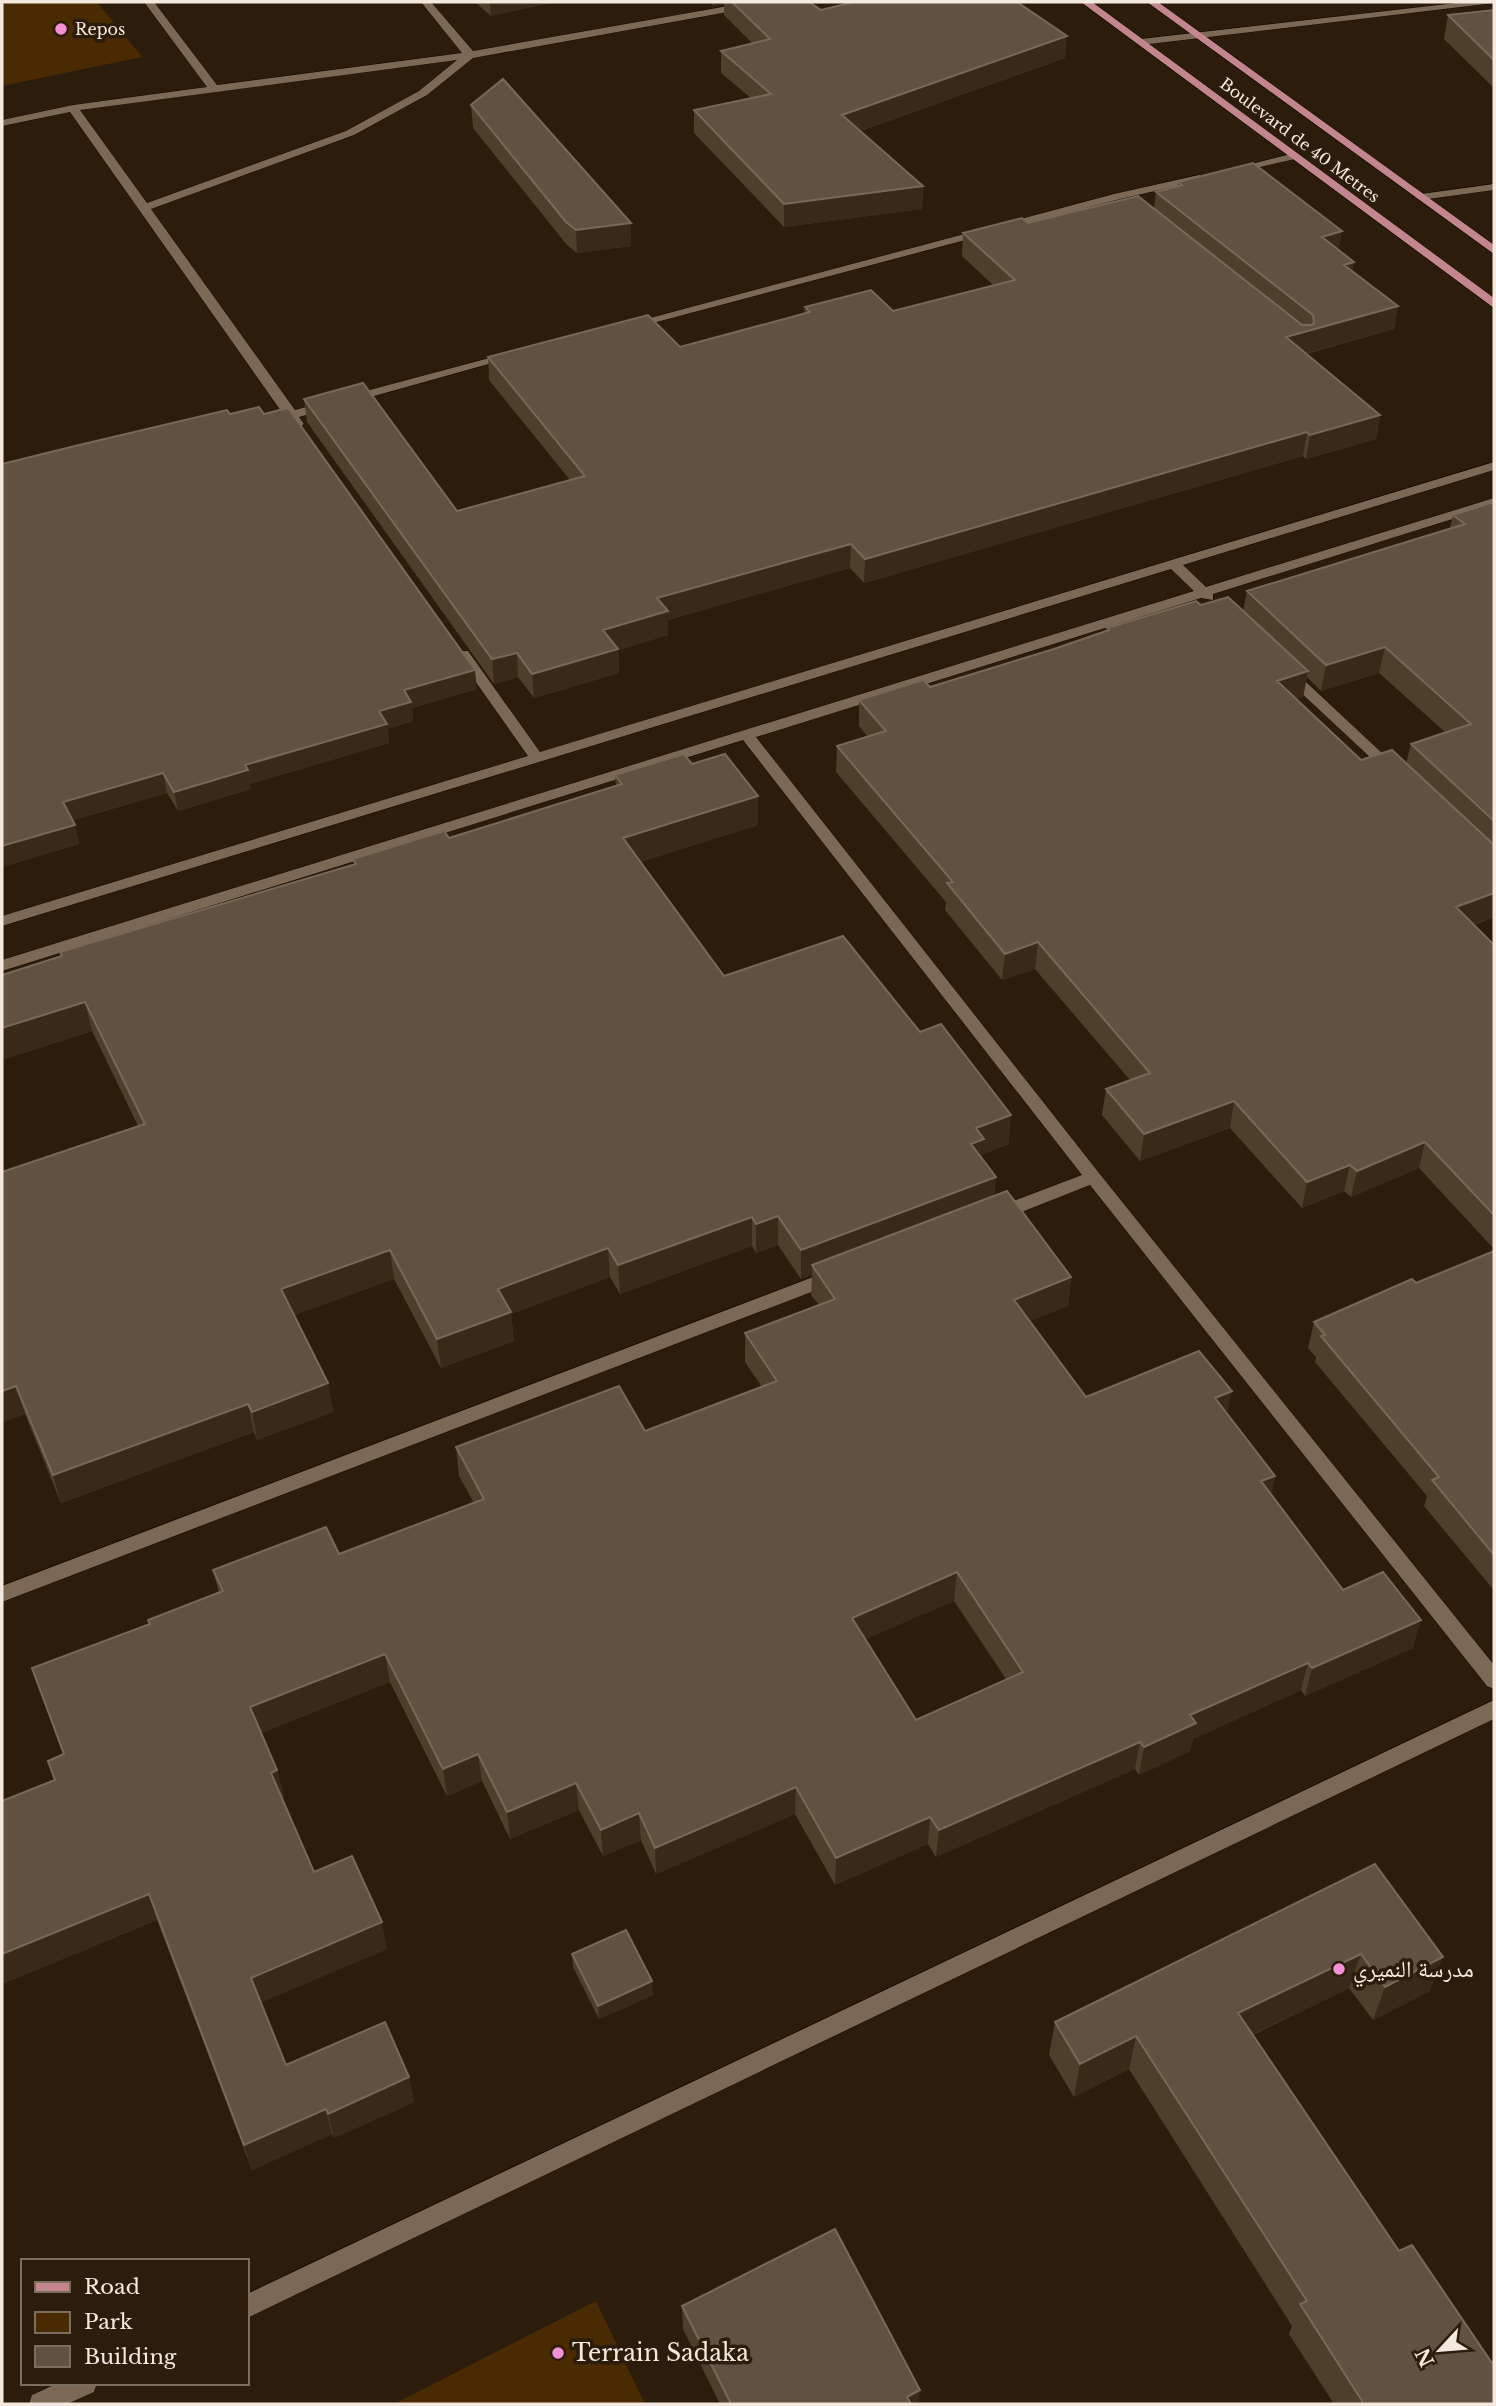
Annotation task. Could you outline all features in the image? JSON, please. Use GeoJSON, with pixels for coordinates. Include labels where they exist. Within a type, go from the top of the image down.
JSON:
{"type":"FeatureCollection","features":[{"type":"Feature","properties":{"kind":"main road","name":"Boulevard de 40 Metres"},"geometry":{"type":"LineString","coordinates":[[1086,2],[1494,304]]}},
{"type":"Feature","properties":{"kind":"main road","name":"Boulevard de 40 Metres"},"geometry":{"type":"LineString","coordinates":[[1152,2],[1494,250]]}},
{"type":"Feature","properties":{"kind":"street"},"geometry":{"type":"LineString","coordinates":[[149,2],[214,89]]}},
{"type":"Feature","properties":{"kind":"street"},"geometry":{"type":"LineString","coordinates":[[426,2],[470,55]]}},
{"type":"Feature","properties":{"kind":"street"},"geometry":{"type":"LineString","coordinates":[[2,123],[73,108],[470,55],[767,2]]}},
{"type":"Feature","properties":{"kind":"street"},"geometry":{"type":"LineString","coordinates":[[1141,42],[1490,2]]}},
{"type":"Feature","properties":{"kind":"street"},"geometry":{"type":"LineString","coordinates":[[144,208],[350,133],[424,93],[470,55]]}},
{"type":"Feature","properties":{"kind":"street"},"geometry":{"type":"LineString","coordinates":[[73,108],[307,437]]}},
{"type":"Feature","properties":{"kind":"street"},"geometry":{"type":"LineString","coordinates":[[1227,172],[1295,156]]}},
{"type":"Feature","properties":{"kind":"street"},"geometry":{"type":"LineString","coordinates":[[611,330],[1118,196],[1213,175]]}},
{"type":"Feature","properties":{"kind":"street"},"geometry":{"type":"LineString","coordinates":[[1422,197],[1494,187]]}},
{"type":"Feature","properties":{"kind":"street"},"geometry":{"type":"LineString","coordinates":[[1118,196],[1129,205]]}},
{"type":"Feature","properties":{"kind":"street"},"geometry":{"type":"LineString","coordinates":[[291,415],[518,355]]}},
{"type":"Feature","properties":{"kind":"street"},"geometry":{"type":"LineString","coordinates":[[2,921],[1494,466]]}},
{"type":"Feature","properties":{"kind":"street"},"geometry":{"type":"LineString","coordinates":[[2,965],[1494,502]]}},
{"type":"Feature","properties":{"kind":"street"},"geometry":{"type":"LineString","coordinates":[[1174,564],[1222,610]]}},
{"type":"Feature","properties":{"kind":"street"},"geometry":{"type":"LineString","coordinates":[[457,646],[536,757]]}},
{"type":"Feature","properties":{"kind":"street"},"geometry":{"type":"LineString","coordinates":[[1272,657],[1403,780]]}},
{"type":"Feature","properties":{"kind":"street"},"geometry":{"type":"LineString","coordinates":[[746,733],[1093,1177],[1494,1680]]}},
{"type":"Feature","properties":{"kind":"street"},"geometry":{"type":"LineString","coordinates":[[976,1222],[1093,1177]]}},
{"type":"Feature","properties":{"kind":"street"},"geometry":{"type":"LineString","coordinates":[[2,1594],[846,1272]]}},
{"type":"Feature","properties":{"kind":"street"},"geometry":{"type":"LineString","coordinates":[[248,2306],[1494,1709]]}},
{"type":"Feature","properties":{"kind":"street"},"geometry":{"type":"LineString","coordinates":[[41,2404],[81,2385]]}},
{"type":"Feature","properties":{"kind":"green space","name":"Repos"},"geometry":{"type":"Polygon","coordinates":[[[2,2],[97,2],[142,57],[2,86],[2,2]]]}},
{"type":"Feature","properties":{"kind":"green space","name":"Terrain Sadaka"},"geometry":{"type":"Polygon","coordinates":[[[596,2301],[645,2404],[394,2404],[596,2301]]]}},
{"type":"Feature","properties":{"kind":"building"},"geometry":{"type":"Polygon","coordinates":[[[732,2],[809,2],[821,10],[854,2],[1017,2],[1067,36],[842,115],[923,186],[784,204],[694,110],[771,94],[721,51],[770,39],[732,2]]]}},
{"type":"Feature","properties":{"kind":"building"},"geometry":{"type":"Polygon","coordinates":[[[1494,10],[1494,60],[1448,15],[1494,10]]]}},
{"type":"Feature","properties":{"kind":"building"},"geometry":{"type":"Polygon","coordinates":[[[503,79],[631,223],[576,230],[566,222],[471,105],[503,79]]]}},
{"type":"Feature","properties":{"kind":"building"},"geometry":{"type":"Polygon","coordinates":[[[1253,163],[1342,231],[1322,237],[1354,262],[1344,265],[1398,306],[1286,337],[1380,415],[1310,435],[1307,432],[865,559],[851,544],[657,598],[668,611],[603,630],[618,649],[532,674],[517,653],[492,659],[304,399],[363,383],[457,511],[585,476],[488,357],[648,315],[680,347],[810,312],[805,307],[871,290],[893,311],[1015,280],[963,233],[1022,218],[1028,223],[1138,196],[1302,325],[1312,325],[1313,315],[1156,192],[1182,185],[1178,182],[1253,163]]]}},
{"type":"Feature","properties":{"kind":"building"},"geometry":{"type":"Polygon","coordinates":[[[259,407],[264,414],[288,408],[475,670],[404,690],[411,702],[379,711],[387,724],[245,765],[248,770],[174,792],[163,773],[63,802],[75,825],[2,846],[2,464],[227,410],[230,414],[259,407]]]}},
{"type":"Feature","properties":{"kind":"building"},"geometry":{"type":"Polygon","coordinates":[[[1494,502],[1494,821],[1411,744],[1471,724],[1385,647],[1326,665],[1247,591],[1465,524],[1453,515],[1494,502]]]}},
{"type":"Feature","properties":{"kind":"building"},"geometry":{"type":"Polygon","coordinates":[[[1228,597],[1308,671],[1277,681],[1361,760],[1392,750],[1494,845],[1494,893],[1456,907],[1494,945],[1494,1215],[1425,1142],[1357,1171],[1350,1165],[1307,1182],[1234,1101],[1144,1134],[1106,1089],[1150,1073],[1038,942],[1005,954],[947,883],[953,882],[837,746],[886,731],[859,700],[923,680],[930,687],[1196,601],[1201,605],[1228,597]]]}},
{"type":"Feature","properties":{"kind":"building"},"geometry":{"type":"Polygon","coordinates":[[[684,754],[692,764],[725,754],[758,796],[623,838],[724,976],[843,936],[920,1032],[941,1024],[1011,1115],[976,1128],[984,1139],[971,1144],[996,1177],[801,1250],[778,1216],[756,1224],[752,1217],[618,1265],[608,1248],[498,1289],[511,1312],[437,1339],[390,1250],[281,1289],[328,1383],[252,1412],[248,1404],[53,1475],[16,1386],[2,1391],[2,1172],[145,1124],[85,1002],[2,1028],[2,975],[62,956],[60,952],[356,864],[353,859],[444,831],[449,838],[622,784],[615,775],[684,754]]]}},
{"type":"Feature","properties":{"kind":"building"},"geometry":{"type":"Polygon","coordinates":[[[1007,1191],[1071,1277],[1014,1300],[1086,1397],[1199,1351],[1232,1391],[1215,1398],[1275,1476],[1261,1481],[1343,1590],[1383,1572],[1421,1620],[1312,1668],[1308,1663],[1190,1715],[1196,1723],[1144,1747],[1140,1742],[939,1830],[930,1817],[836,1858],[796,1787],[655,1848],[639,1813],[601,1830],[576,1783],[507,1812],[478,1754],[443,1769],[385,1654],[250,1707],[277,1770],[271,1773],[314,1872],[352,1856],[382,1922],[251,1978],[286,2065],[385,2022],[409,2077],[328,2114],[326,2109],[244,2145],[149,1894],[2,1954],[2,1801],[55,1780],[48,1761],[64,1754],[32,1668],[150,1624],[148,1620],[223,1591],[213,1570],[326,1527],[339,1554],[484,1499],[456,1447],[619,1386],[645,1431],[777,1381],[745,1333],[835,1299],[812,1265],[1007,1191]],[[957,1572],[852,1618],[916,1720],[1023,1672],[957,1572]]]}},
{"type":"Feature","properties":{"kind":"building"},"geometry":{"type":"Polygon","coordinates":[[[1494,1251],[1494,1555],[1432,1480],[1439,1477],[1321,1336],[1325,1335],[1314,1322],[1412,1279],[1416,1283],[1494,1251]]]}},
{"type":"Feature","properties":{"kind":"building"},"geometry":{"type":"Polygon","coordinates":[[[1375,1864],[1443,1957],[1385,1987],[1361,1954],[1238,2013],[1399,2251],[1412,2245],[1492,2363],[1494,2361],[1494,2404],[1364,2404],[1300,2304],[1307,2301],[1136,2036],[1080,2064],[1055,2022],[1375,1864]]]}},
{"type":"Feature","properties":{"kind":"building"},"geometry":{"type":"Polygon","coordinates":[[[626,1930],[652,1981],[598,2006],[572,1954],[626,1930]]]}},
{"type":"Feature","properties":{"kind":"building"},"geometry":{"type":"Polygon","coordinates":[[[835,2229],[920,2390],[907,2397],[911,2404],[731,2404],[682,2306],[835,2229]]]}},
{"type":"Feature","properties":{"kind":"place","name":"Repos"},"geometry":{"type":"Point","coordinates":[61,29]}},
{"type":"Feature","properties":{"kind":"place","name":"مدرسة النميري"},"geometry":{"type":"Point","coordinates":[1339,1969]}},
{"type":"Feature","properties":{"kind":"place","name":"Terrain Sadaka"},"geometry":{"type":"Point","coordinates":[558,2353]}}]}
